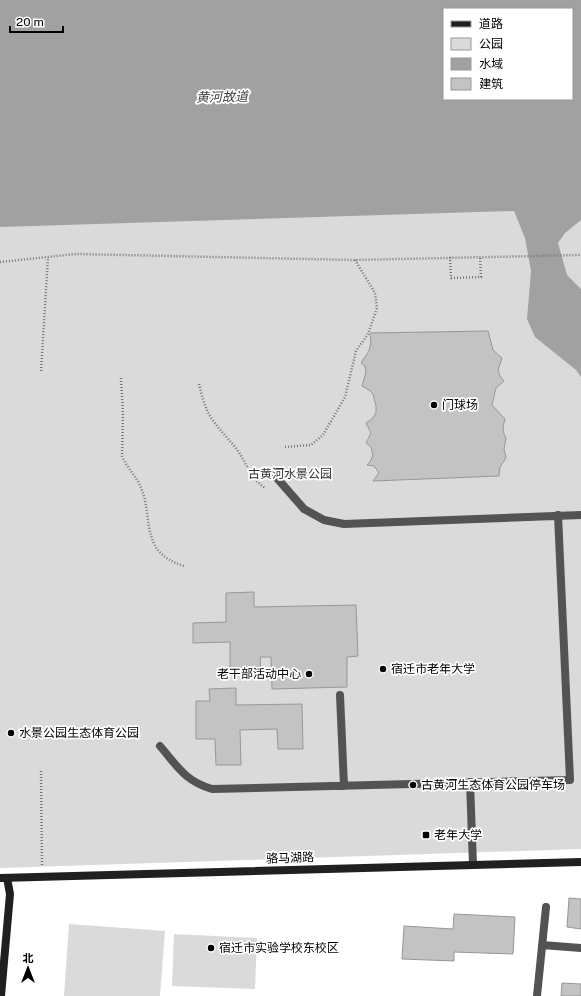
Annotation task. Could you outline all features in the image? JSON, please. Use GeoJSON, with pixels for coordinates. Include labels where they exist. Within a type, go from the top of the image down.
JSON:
{"type":"FeatureCollection","features":[{"type":"Feature","properties":{"kind":"street","name":"骆马湖路"},"geometry":{"type":"LineString","coordinates":[[4,878],[581,862]]}},
{"type":"Feature","properties":{"kind":"street"},"geometry":{"type":"LineString","coordinates":[[2,996],[10,894],[4,878]]}},
{"type":"Feature","properties":{"kind":"lane"},"geometry":{"type":"LineString","coordinates":[[276,477],[304,509],[324,520],[344,524],[581,515]]}},
{"type":"Feature","properties":{"kind":"lane"},"geometry":{"type":"LineString","coordinates":[[160,746],[187,777],[199,785],[212,789],[570,780],[558,516]]}},
{"type":"Feature","properties":{"kind":"lane"},"geometry":{"type":"LineString","coordinates":[[340,695],[344,786]]}},
{"type":"Feature","properties":{"kind":"lane"},"geometry":{"type":"LineString","coordinates":[[470,782],[473,865]]}},
{"type":"Feature","properties":{"kind":"lane"},"geometry":{"type":"LineString","coordinates":[[537,996],[546,907]]}},
{"type":"Feature","properties":{"kind":"lane"},"geometry":{"type":"LineString","coordinates":[[542,945],[581,948]]}},
{"type":"Feature","properties":{"kind":"path"},"geometry":{"type":"LineString","coordinates":[[0,262],[76,254],[354,260],[480,256],[581,255]]}},
{"type":"Feature","properties":{"kind":"path"},"geometry":{"type":"LineString","coordinates":[[450,257],[451,278],[481,277],[480,256]]}},
{"type":"Feature","properties":{"kind":"path"},"geometry":{"type":"LineString","coordinates":[[41,371],[48,257]]}},
{"type":"Feature","properties":{"kind":"path"},"geometry":{"type":"LineString","coordinates":[[285,447],[311,445],[323,435],[345,397],[356,351],[368,334],[377,308],[375,293],[354,260]]}},
{"type":"Feature","properties":{"kind":"path"},"geometry":{"type":"LineString","coordinates":[[121,378],[123,414],[122,456],[124,462],[141,487],[147,508],[152,542],[159,552],[169,560],[184,566]]}},
{"type":"Feature","properties":{"kind":"path"},"geometry":{"type":"LineString","coordinates":[[199,384],[211,418],[239,452],[250,473],[258,483],[265,488]]}},
{"type":"Feature","properties":{"kind":"path"},"geometry":{"type":"LineString","coordinates":[[41,771],[42,877]]}},
{"type":"Feature","properties":{"kind":"green space","name":"古黄河水景公园"},"geometry":{"type":"Polygon","coordinates":[[[0,0],[581,0],[581,849],[0,868],[0,0]]]}},
{"type":"Feature","properties":{"kind":"green space"},"geometry":{"type":"Polygon","coordinates":[[[69,924],[165,931],[160,996],[64,996],[69,924]]]}},
{"type":"Feature","properties":{"kind":"green space"},"geometry":{"type":"Polygon","coordinates":[[[174,934],[257,938],[255,989],[172,986],[174,934]]]}},
{"type":"Feature","properties":{"kind":"water","name":"黄河故道"},"geometry":{"type":"Polygon","coordinates":[[[0,0],[581,0],[581,220],[565,233],[558,243],[567,275],[581,289],[581,377],[576,370],[535,337],[527,319],[531,271],[525,238],[514,211],[0,227],[0,0]]]}},
{"type":"Feature","properties":{"kind":"building","name":"门球场"},"geometry":{"type":"Polygon","coordinates":[[[488,331],[493,350],[502,358],[498,370],[504,381],[496,388],[492,405],[505,419],[503,426],[506,438],[504,449],[506,458],[500,467],[499,476],[373,481],[379,473],[374,466],[367,465],[373,455],[371,447],[366,443],[371,433],[366,423],[372,419],[376,413],[376,406],[373,394],[362,386],[366,372],[365,366],[361,363],[369,351],[371,342],[370,333],[488,331]]]}},
{"type":"Feature","properties":{"kind":"building"},"geometry":{"type":"Polygon","coordinates":[[[254,592],[254,607],[356,605],[358,656],[347,657],[347,687],[272,689],[271,657],[260,657],[261,672],[230,672],[230,642],[193,643],[193,623],[226,622],[226,593],[254,592]]]}},
{"type":"Feature","properties":{"kind":"building"},"geometry":{"type":"Polygon","coordinates":[[[236,688],[236,705],[302,704],[303,749],[278,749],[277,729],[240,730],[241,765],[216,765],[215,739],[196,739],[196,701],[210,701],[209,689],[236,688]]]}},
{"type":"Feature","properties":{"kind":"building"},"geometry":{"type":"Polygon","coordinates":[[[569,898],[581,899],[581,929],[567,927],[569,898]]]}},
{"type":"Feature","properties":{"kind":"building"},"geometry":{"type":"Polygon","coordinates":[[[454,914],[515,917],[513,954],[454,952],[454,961],[402,959],[404,926],[453,929],[454,914]]]}},
{"type":"Feature","properties":{"kind":"building"},"geometry":{"type":"Polygon","coordinates":[[[562,983],[581,984],[581,996],[561,996],[562,983]]]}},
{"type":"Feature","properties":{"kind":"place","name":"门球场"},"geometry":{"type":"Point","coordinates":[434,405]}},
{"type":"Feature","properties":{"kind":"place","name":"宿迁市老年大学"},"geometry":{"type":"Point","coordinates":[383,669]}},
{"type":"Feature","properties":{"kind":"place","name":"老干部活动中心"},"geometry":{"type":"Point","coordinates":[309,674]}},
{"type":"Feature","properties":{"kind":"place","name":"水景公园生态体育公园"},"geometry":{"type":"Point","coordinates":[11,733]}},
{"type":"Feature","properties":{"kind":"place","name":"古黄河生态体育公园停车场"},"geometry":{"type":"Point","coordinates":[413,785]}},
{"type":"Feature","properties":{"kind":"place","name":"老年大学"},"geometry":{"type":"Point","coordinates":[426,835]}},
{"type":"Feature","properties":{"kind":"place","name":"宿迁市实验学校东校区"},"geometry":{"type":"Point","coordinates":[211,948]}}]}
